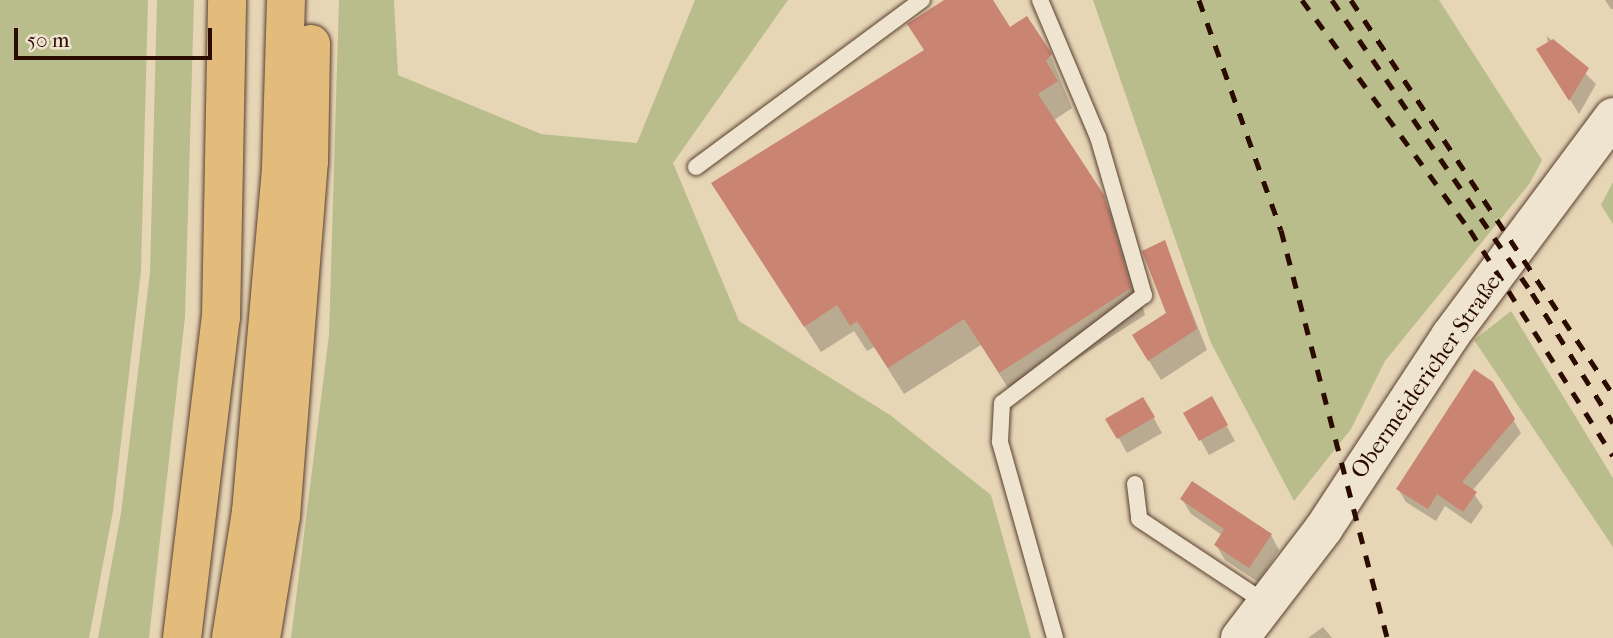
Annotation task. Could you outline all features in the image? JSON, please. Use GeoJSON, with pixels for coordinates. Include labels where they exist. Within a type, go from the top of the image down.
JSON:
{"type":"FeatureCollection","features":[{"type":"Feature","properties":{"kind":"highway"},"geometry":{"type":"LineString","coordinates":[[182,638],[221,318],[227,0]]}},
{"type":"Feature","properties":{"kind":"highway"},"geometry":{"type":"LineString","coordinates":[[230,638],[251,512],[281,168],[286,0]]}},
{"type":"Feature","properties":{"kind":"highway"},"geometry":{"type":"LineString","coordinates":[[261,638],[281,516],[308,175],[311,0]]}},
{"type":"Feature","properties":{"kind":"main road","name":"Obermeidericher Straße"},"geometry":{"type":"LineString","coordinates":[[1240,638],[1268,605],[1450,336],[1613,117]]}},
{"type":"Feature","properties":{"kind":"lane"},"geometry":{"type":"LineString","coordinates":[[696,167],[922,0]]}},
{"type":"Feature","properties":{"kind":"lane"},"geometry":{"type":"LineString","coordinates":[[1040,0],[1098,137],[1143,295],[1002,403],[1000,442],[1055,638]]}},
{"type":"Feature","properties":{"kind":"lane"},"geometry":{"type":"LineString","coordinates":[[1135,484],[1139,519],[1268,605]]}},
{"type":"Feature","properties":{"kind":"green space"},"geometry":{"type":"Polygon","coordinates":[[[0,0],[148,0],[141,271],[113,511],[89,638],[0,638],[0,0]]]}},
{"type":"Feature","properties":{"kind":"green space"},"geometry":{"type":"Polygon","coordinates":[[[157,0],[194,0],[185,317],[149,638],[98,638],[121,513],[150,272],[157,0]]]}},
{"type":"Feature","properties":{"kind":"green space"},"geometry":{"type":"Polygon","coordinates":[[[339,0],[394,0],[398,75],[541,134],[637,143],[695,0],[788,0],[673,163],[739,321],[890,415],[991,495],[1031,638],[291,638],[329,335],[339,0]]]}},
{"type":"Feature","properties":{"kind":"green space"},"geometry":{"type":"Polygon","coordinates":[[[1093,0],[1439,0],[1542,160],[1530,183],[1385,361],[1351,429],[1294,501],[1211,343],[1093,0]]]}},
{"type":"Feature","properties":{"kind":"green space"},"geometry":{"type":"Polygon","coordinates":[[[1613,182],[1613,224],[1601,205],[1613,182]]]}},
{"type":"Feature","properties":{"kind":"green space"},"geometry":{"type":"Polygon","coordinates":[[[1511,311],[1613,478],[1613,547],[1474,340],[1511,311]]]}},
{"type":"Feature","properties":{"kind":"building"},"geometry":{"type":"Polygon","coordinates":[[[944,0],[993,0],[1010,27],[1027,16],[1052,54],[1046,61],[1058,81],[1038,94],[1104,195],[1131,288],[999,373],[964,319],[888,368],[857,321],[850,326],[837,305],[804,327],[711,183],[924,50],[907,24],[944,0]]]}},
{"type":"Feature","properties":{"kind":"building"},"geometry":{"type":"Polygon","coordinates":[[[1553,39],[1589,68],[1569,101],[1536,49],[1553,39]]]}},
{"type":"Feature","properties":{"kind":"building"},"geometry":{"type":"Polygon","coordinates":[[[1165,240],[1197,329],[1148,361],[1132,335],[1166,313],[1142,251],[1165,240]]]}},
{"type":"Feature","properties":{"kind":"building"},"geometry":{"type":"Polygon","coordinates":[[[1474,369],[1493,382],[1515,419],[1462,482],[1477,492],[1463,512],[1437,494],[1428,509],[1396,489],[1474,369]]]}},
{"type":"Feature","properties":{"kind":"building"},"geometry":{"type":"Polygon","coordinates":[[[1212,396],[1228,425],[1199,441],[1183,413],[1212,396]]]}},
{"type":"Feature","properties":{"kind":"building"},"geometry":{"type":"Polygon","coordinates":[[[1143,397],[1155,417],[1117,439],[1105,419],[1143,397]]]}},
{"type":"Feature","properties":{"kind":"building"},"geometry":{"type":"Polygon","coordinates":[[[1192,481],[1272,534],[1249,568],[1214,545],[1224,529],[1180,499],[1192,481]]]}},
{"type":"Feature","properties":{"kind":"railway"},"geometry":{"type":"LineString","coordinates":[[1199,0],[1281,230],[1387,638]]}},
{"type":"Feature","properties":{"kind":"railway"},"geometry":{"type":"LineString","coordinates":[[1302,0],[1470,230],[1613,456]]}},
{"type":"Feature","properties":{"kind":"railway"},"geometry":{"type":"LineString","coordinates":[[1332,0],[1532,293],[1613,423]]}},
{"type":"Feature","properties":{"kind":"railway"},"geometry":{"type":"LineString","coordinates":[[1351,0],[1613,395]]}}]}
